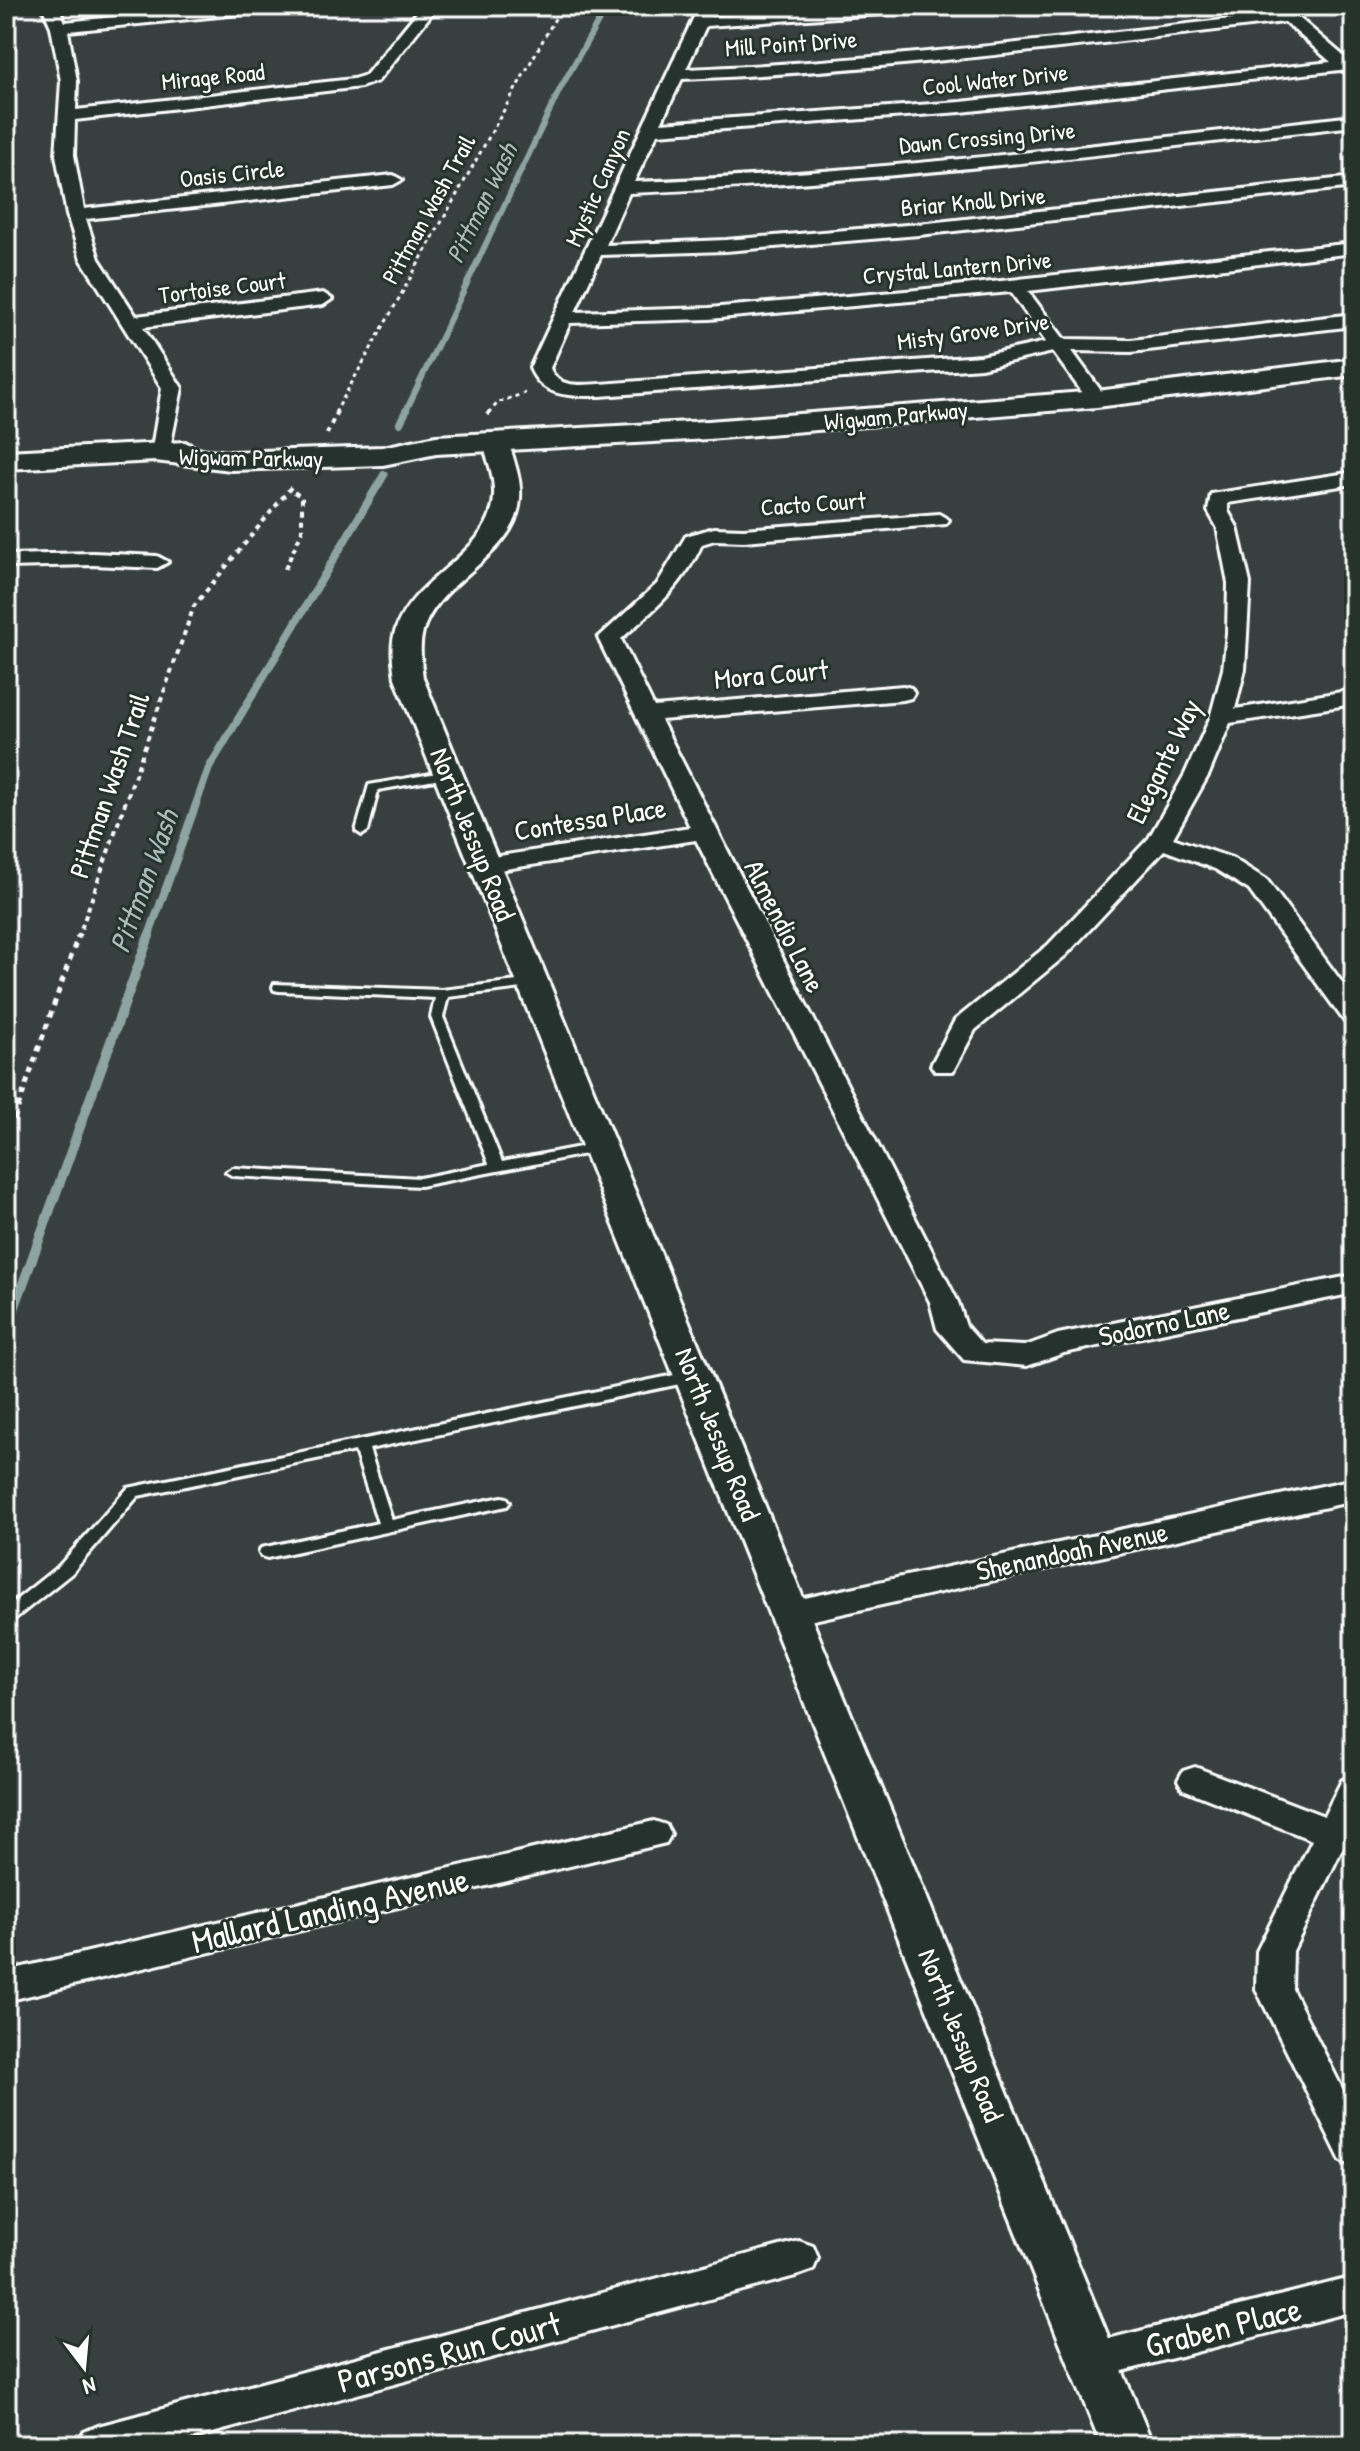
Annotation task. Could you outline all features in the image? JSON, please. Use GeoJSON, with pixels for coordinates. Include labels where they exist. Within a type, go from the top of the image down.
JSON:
{"type":"FeatureCollection","features":[{"type":"Feature","properties":{"kind":"main road","name":"Wigwam Parkway"},"geometry":{"type":"LineString","coordinates":[[6,460],[161,454],[231,461],[383,456],[489,430],[723,429],[1097,399],[1354,367]]}},
{"type":"Feature","properties":{"kind":"street"},"geometry":{"type":"LineString","coordinates":[[50,6],[59,27],[69,81],[65,155],[76,215],[90,259],[172,388],[161,454]]}},
{"type":"Feature","properties":{"kind":"street"},"geometry":{"type":"LineString","coordinates":[[59,27],[271,6]]}},
{"type":"Feature","properties":{"kind":"street","name":"Mirage Road"},"geometry":{"type":"LineString","coordinates":[[67,116],[364,81],[372,78],[430,6]]}},
{"type":"Feature","properties":{"kind":"street"},"geometry":{"type":"LineString","coordinates":[[704,14],[924,6]]}},
{"type":"Feature","properties":{"kind":"street"},"geometry":{"type":"LineString","coordinates":[[1276,6],[1349,69]]}},
{"type":"Feature","properties":{"kind":"street","name":"Mystic Canyon"},"geometry":{"type":"LineString","coordinates":[[550,385],[543,379],[540,368],[704,14]]}},
{"type":"Feature","properties":{"kind":"street","name":"Mill Point Drive"},"geometry":{"type":"LineString","coordinates":[[677,74],[753,71],[996,50],[1289,17]]}},
{"type":"Feature","properties":{"kind":"street","name":"Cool Water Drive"},"geometry":{"type":"LineString","coordinates":[[650,129],[961,107],[1349,69]]}},
{"type":"Feature","properties":{"kind":"street","name":"Dawn Crossing Drive"},"geometry":{"type":"LineString","coordinates":[[624,188],[722,184],[1000,161],[1354,121]]}},
{"type":"Feature","properties":{"kind":"street","name":"Oasis Circle"},"geometry":{"type":"LineString","coordinates":[[76,215],[393,180]]}},
{"type":"Feature","properties":{"kind":"street","name":"Briar Knoll Drive"},"geometry":{"type":"LineString","coordinates":[[595,250],[695,247],[911,231],[1354,182]]}},
{"type":"Feature","properties":{"kind":"street","name":"Crystal Lantern Drive"},"geometry":{"type":"LineString","coordinates":[[563,317],[682,314],[1016,287],[1354,248]]}},
{"type":"Feature","properties":{"kind":"street"},"geometry":{"type":"LineString","coordinates":[[1016,287],[1097,399]]}},
{"type":"Feature","properties":{"kind":"street","name":"Tortoise Court"},"geometry":{"type":"LineString","coordinates":[[128,323],[323,299]]}},
{"type":"Feature","properties":{"kind":"street","name":"Misty Grove Drive"},"geometry":{"type":"LineString","coordinates":[[550,385],[571,390],[600,390],[981,362],[1057,345],[1131,346],[1354,320]]}},
{"type":"Feature","properties":{"kind":"street","name":"North Jessup Road"},"geometry":{"type":"LineString","coordinates":[[489,430],[506,482],[507,505],[497,528],[479,551],[424,602],[411,625],[406,649],[409,678],[1127,2445]]}},
{"type":"Feature","properties":{"kind":"street","name":"Elegante Way"},"geometry":{"type":"LineString","coordinates":[[944,1065],[964,1026],[1057,950],[1159,841],[1197,774],[1221,718],[1234,669],[1239,583],[1227,527],[1218,511],[1218,498],[1354,478]]}},
{"type":"Feature","properties":{"kind":"street","name":"Cacto Court"},"geometry":{"type":"LineString","coordinates":[[693,540],[714,534],[744,535],[939,520]]}},
{"type":"Feature","properties":{"kind":"street","name":"Almendio Lane"},"geometry":{"type":"LineString","coordinates":[[693,540],[683,563],[665,589],[609,638],[704,832],[944,1302],[952,1329],[974,1353]]}},
{"type":"Feature","properties":{"kind":"street"},"geometry":{"type":"LineString","coordinates":[[6,561],[93,559],[157,562]]}},
{"type":"Feature","properties":{"kind":"street","name":"Mora Court"},"geometry":{"type":"LineString","coordinates":[[645,715],[903,693]]}},
{"type":"Feature","properties":{"kind":"street"},"geometry":{"type":"LineString","coordinates":[[1221,718],[1354,697]]}},
{"type":"Feature","properties":{"kind":"street","name":"Contessa Place"},"geometry":{"type":"LineString","coordinates":[[486,865],[704,832]]}},
{"type":"Feature","properties":{"kind":"street"},"geometry":{"type":"LineString","coordinates":[[1159,841],[1211,857],[1240,870],[1258,885],[1354,1017]]}},
{"type":"Feature","properties":{"kind":"street","name":"Sodorno Lane"},"geometry":{"type":"LineString","coordinates":[[974,1353],[1027,1356],[1058,1344],[1354,1284]]}},
{"type":"Feature","properties":{"kind":"street","name":"Shenandoah Avenue"},"geometry":{"type":"LineString","coordinates":[[791,1613],[1354,1490]]}},
{"type":"Feature","properties":{"kind":"street"},"geometry":{"type":"LineString","coordinates":[[1195,1780],[1331,1833]]}},
{"type":"Feature","properties":{"kind":"street"},"geometry":{"type":"LineString","coordinates":[[1354,1789],[1275,1951],[1274,1989],[1354,2150]]}},
{"type":"Feature","properties":{"kind":"street","name":"Mallard Landing Avenue"},"geometry":{"type":"LineString","coordinates":[[6,1986],[654,1834]]}},
{"type":"Feature","properties":{"kind":"street","name":"Parsons Run Court"},"geometry":{"type":"LineString","coordinates":[[98,2445],[799,2258]]}},
{"type":"Feature","properties":{"kind":"street","name":"Graben Place"},"geometry":{"type":"LineString","coordinates":[[1092,2361],[1354,2294]]}},
{"type":"Feature","properties":{"kind":"lane"},"geometry":{"type":"LineString","coordinates":[[362,831],[373,787],[448,775]]}},
{"type":"Feature","properties":{"kind":"lane"},"geometry":{"type":"LineString","coordinates":[[279,987],[442,994],[534,983]]}},
{"type":"Feature","properties":{"kind":"lane"},"geometry":{"type":"LineString","coordinates":[[442,994],[437,1017],[497,1167]]}},
{"type":"Feature","properties":{"kind":"lane"},"geometry":{"type":"LineString","coordinates":[[233,1172],[420,1182],[601,1147]]}},
{"type":"Feature","properties":{"kind":"lane"},"geometry":{"type":"LineString","coordinates":[[6,1617],[66,1569],[133,1492],[694,1376]]}},
{"type":"Feature","properties":{"kind":"lane"},"geometry":{"type":"LineString","coordinates":[[360,1445],[387,1527]]}},
{"type":"Feature","properties":{"kind":"lane"},"geometry":{"type":"LineString","coordinates":[[267,1552],[502,1502]]}},
{"type":"Feature","properties":{"kind":"path","name":"Pittman Wash Trail"},"geometry":{"type":"LineString","coordinates":[[328,431],[562,6]]}},
{"type":"Feature","properties":{"kind":"path"},"geometry":{"type":"LineString","coordinates":[[489,430],[492,412],[499,402],[550,385]]}},
{"type":"Feature","properties":{"kind":"path","name":"Pittman Wash Trail"},"geometry":{"type":"LineString","coordinates":[[6,1142],[194,606],[296,477]]}},
{"type":"Feature","properties":{"kind":"path"},"geometry":{"type":"LineString","coordinates":[[285,569],[302,531],[302,497],[289,489]]}},
{"type":"Feature","properties":{"kind":"waterway","name":"Pittman Wash"},"geometry":{"type":"LineString","coordinates":[[405,413],[560,89],[607,6]]}},
{"type":"Feature","properties":{"kind":"waterway","name":"Pittman Wash"},"geometry":{"type":"LineString","coordinates":[[400,423],[405,413]]}},
{"type":"Feature","properties":{"kind":"waterway","name":"Pittman Wash"},"geometry":{"type":"LineString","coordinates":[[148,938],[209,768],[384,475]]}},
{"type":"Feature","properties":{"kind":"waterway","name":"Pittman Wash"},"geometry":{"type":"LineString","coordinates":[[6,1331],[149,936]]}}]}
